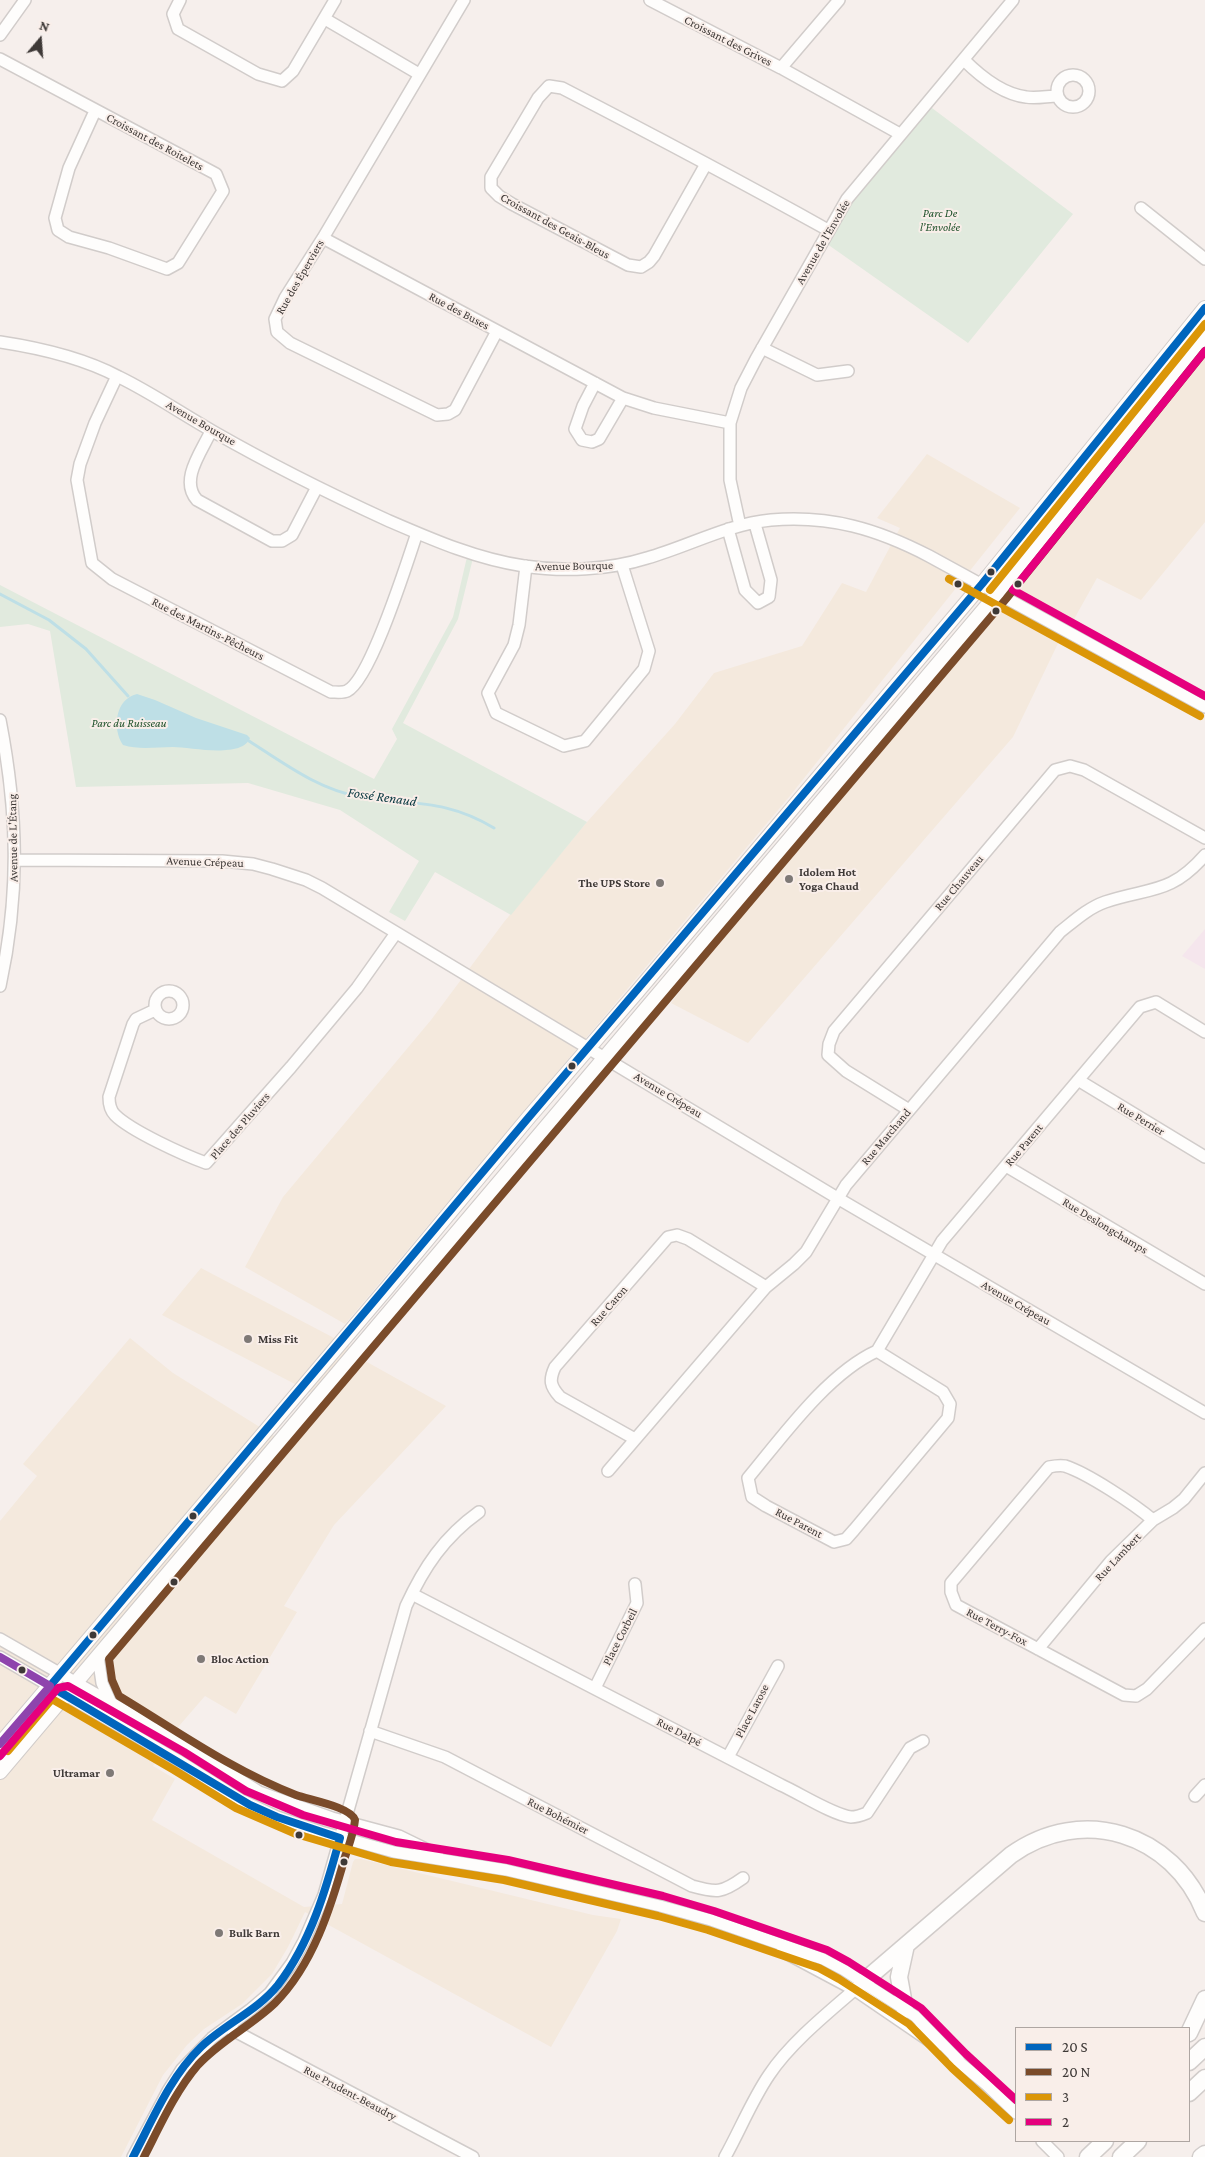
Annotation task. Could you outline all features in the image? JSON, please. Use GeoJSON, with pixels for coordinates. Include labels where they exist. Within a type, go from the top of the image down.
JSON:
{"type":"FeatureCollection","features":[{"type":"Feature","properties":{"kind":"highway"},"geometry":{"type":"LineString","coordinates":[[859,1986],[1014,1853],[1046,1836],[1074,1830],[1100,1830],[1115,1833],[1132,1838],[1153,1849],[1181,1872],[1194,1889],[1205,1913]]}},
{"type":"Feature","properties":{"kind":"highway"},"geometry":{"type":"LineString","coordinates":[[906,1945],[899,1977],[906,2010]]}},
{"type":"Feature","properties":{"kind":"highway"},"geometry":{"type":"LineString","coordinates":[[1190,2031],[1205,1999]]}},
{"type":"Feature","properties":{"kind":"highway"},"geometry":{"type":"LineString","coordinates":[[1190,2061],[1205,2048]]}},
{"type":"Feature","properties":{"kind":"highway"},"geometry":{"type":"LineString","coordinates":[[1190,2093],[1205,2078]]}},
{"type":"Feature","properties":{"kind":"highway"},"geometry":{"type":"LineString","coordinates":[[1087,2157],[1098,2142]]}},
{"type":"Feature","properties":{"kind":"highway"},"geometry":{"type":"LineString","coordinates":[[1087,2157],[1104,2142]]}},
{"type":"Feature","properties":{"kind":"highway"},"geometry":{"type":"LineString","coordinates":[[1121,2157],[1137,2142]]}},
{"type":"Feature","properties":{"kind":"highway"},"geometry":{"type":"LineString","coordinates":[[1201,2157],[1205,2154]]}},
{"type":"Feature","properties":{"kind":"main road"},"geometry":{"type":"LineString","coordinates":[[0,1744],[387,1288],[528,1117],[590,1047],[982,584],[1205,308]]}},
{"type":"Feature","properties":{"kind":"main road"},"geometry":{"type":"LineString","coordinates":[[0,1772],[998,593],[1205,335]]}},
{"type":"Feature","properties":{"kind":"main road"},"geometry":{"type":"LineString","coordinates":[[776,827],[789,838]]}},
{"type":"Feature","properties":{"kind":"street"},"geometry":{"type":"LineString","coordinates":[[0,35],[25,0]]}},
{"type":"Feature","properties":{"kind":"street"},"geometry":{"type":"LineString","coordinates":[[180,0],[173,14],[178,29],[258,74],[282,81],[294,72],[335,0]]}},
{"type":"Feature","properties":{"kind":"street","name":"Rue des Éperviers"},"geometry":{"type":"LineString","coordinates":[[464,0],[323,238],[285,298],[276,319],[277,332],[290,343],[437,415],[448,414],[455,410],[498,331]]}},
{"type":"Feature","properties":{"kind":"street","name":"Croissant des Grives"},"geometry":{"type":"LineString","coordinates":[[650,0],[781,68],[900,134]]}},
{"type":"Feature","properties":{"kind":"street","name":"Croissant des Grives"},"geometry":{"type":"LineString","coordinates":[[781,68],[839,0]]}},
{"type":"Feature","properties":{"kind":"street","name":"Avenue de l'Envolée"},"geometry":{"type":"LineString","coordinates":[[740,526],[730,480],[730,424],[741,388],[847,199],[1013,0]]}},
{"type":"Feature","properties":{"kind":"street"},"geometry":{"type":"LineString","coordinates":[[325,19],[419,74]]}},
{"type":"Feature","properties":{"kind":"street","name":"Croissant des Roitelets"},"geometry":{"type":"LineString","coordinates":[[0,60],[216,174],[223,191],[178,262],[167,269],[109,248],[69,237],[58,230],[55,218],[69,168],[95,111]]}},
{"type":"Feature","properties":{"kind":"street"},"geometry":{"type":"LineString","coordinates":[[964,60],[978,75],[1018,95],[1028,98],[1058,96]]}},
{"type":"Feature","properties":{"kind":"street","name":"Croissant des Geais-Bleus"},"geometry":{"type":"LineString","coordinates":[[706,164],[654,256],[641,267],[628,265],[552,226],[499,196],[491,188],[491,177],[538,98],[549,86],[562,88],[706,164],[828,230]]}},
{"type":"Feature","properties":{"kind":"street"},"geometry":{"type":"LineString","coordinates":[[1141,208],[1205,259]]}},
{"type":"Feature","properties":{"kind":"street","name":"Rue des Buses"},"geometry":{"type":"LineString","coordinates":[[323,238],[623,398],[654,408],[730,424]]}},
{"type":"Feature","properties":{"kind":"street","name":"Avenue Bourque"},"geometry":{"type":"LineString","coordinates":[[0,342],[67,357],[117,376],[211,431],[317,487],[418,533],[469,553],[526,566],[585,568],[622,565],[649,558],[728,529],[769,520],[816,520],[845,523],[896,539],[982,584],[1205,707]]}},
{"type":"Feature","properties":{"kind":"street"},"geometry":{"type":"LineString","coordinates":[[762,348],[817,376],[848,371]]}},
{"type":"Feature","properties":{"kind":"street","name":"Rue des Martins-Pêcheurs"},"geometry":{"type":"LineString","coordinates":[[117,376],[95,423],[80,464],[77,480],[92,563],[112,579],[331,692],[346,691],[358,681],[377,646],[418,533]]}},
{"type":"Feature","properties":{"kind":"street"},"geometry":{"type":"LineString","coordinates":[[595,384],[583,406],[575,429],[582,440],[592,442],[599,439],[623,398]]}},
{"type":"Feature","properties":{"kind":"street"},"geometry":{"type":"LineString","coordinates":[[211,431],[192,470],[189,482],[190,492],[197,500],[272,541],[282,540],[292,534],[317,487]]}},
{"type":"Feature","properties":{"kind":"street"},"geometry":{"type":"LineString","coordinates":[[728,529],[745,590],[758,603],[770,596],[771,580],[755,524]]}},
{"type":"Feature","properties":{"kind":"street"},"geometry":{"type":"LineString","coordinates":[[526,566],[519,625],[514,645],[488,693],[496,713],[564,746],[585,741],[644,669],[649,651],[622,565]]}},
{"type":"Feature","properties":{"kind":"street","name":"Avenue de L'Étang"},"geometry":{"type":"LineString","coordinates":[[0,720],[12,790],[16,860],[10,933],[0,986]]}},
{"type":"Feature","properties":{"kind":"street","name":"Rue Chauveau"},"geometry":{"type":"LineString","coordinates":[[909,1110],[846,1071],[828,1055],[829,1044],[834,1031],[1055,770],[1070,766],[1084,770],[1205,838]]}},
{"type":"Feature","properties":{"kind":"street","name":"Rue Marchand"},"geometry":{"type":"LineString","coordinates":[[608,1471],[766,1287],[806,1252],[846,1184],[1060,932],[1088,910],[1105,902],[1165,887],[1182,878],[1205,855]]}},
{"type":"Feature","properties":{"kind":"street","name":"Avenue Crépeau"},"geometry":{"type":"LineString","coordinates":[[16,860],[222,861],[253,864],[313,883],[590,1047],[838,1199],[1205,1413]]}},
{"type":"Feature","properties":{"kind":"street","name":"Place des Pluviers"},"geometry":{"type":"LineString","coordinates":[[155,1010],[136,1018],[133,1024],[109,1097],[110,1107],[115,1115],[133,1128],[206,1163],[291,1067],[357,988],[396,933]]}},
{"type":"Feature","properties":{"kind":"street","name":"Rue Parent"},"geometry":{"type":"LineString","coordinates":[[877,1351],[943,1392],[950,1404],[948,1418],[846,1539],[834,1542],[752,1497],[748,1478],[792,1424],[821,1394],[848,1369],[866,1356],[877,1351],[942,1241],[1140,1007],[1156,1002],[1205,1032]]}},
{"type":"Feature","properties":{"kind":"street","name":"Rue Perrier"},"geometry":{"type":"LineString","coordinates":[[1078,1080],[1205,1157]]}},
{"type":"Feature","properties":{"kind":"street","name":"Rue Deslongchamps"},"geometry":{"type":"LineString","coordinates":[[1006,1166],[1205,1284]]}},
{"type":"Feature","properties":{"kind":"street","name":"Rue Caron"},"geometry":{"type":"LineString","coordinates":[[635,1439],[560,1397],[552,1388],[550,1378],[555,1367],[668,1237],[677,1235],[688,1239],[766,1287]]}},
{"type":"Feature","properties":{"kind":"street","name":"Rue Terry-Fox"},"geometry":{"type":"LineString","coordinates":[[1153,1520],[1141,1510],[1077,1471],[1062,1465],[1049,1467],[951,1583],[950,1592],[956,1605],[1124,1695],[1136,1696],[1147,1689],[1205,1629]]}},
{"type":"Feature","properties":{"kind":"street","name":"Rue Lambert"},"geometry":{"type":"LineString","coordinates":[[1038,1649],[1111,1561],[1153,1520],[1184,1499],[1205,1473]]}},
{"type":"Feature","properties":{"kind":"street"},"geometry":{"type":"LineString","coordinates":[[133,2157],[168,2091],[182,2069],[201,2047],[270,1993],[292,1963],[320,1907],[406,1606],[420,1576],[432,1558],[460,1526],[479,1512]]}},
{"type":"Feature","properties":{"kind":"street","name":"Place Corbeil"},"geometry":{"type":"LineString","coordinates":[[594,1688],[638,1603],[635,1584]]}},
{"type":"Feature","properties":{"kind":"street","name":"Rue Dalpé"},"geometry":{"type":"LineString","coordinates":[[412,1594],[850,1817],[867,1813],[910,1748],[923,1741]]}},
{"type":"Feature","properties":{"kind":"street"},"geometry":{"type":"LineString","coordinates":[[0,1639],[256,1790],[296,1806],[399,1836],[447,1859]]}},
{"type":"Feature","properties":{"kind":"street"},"geometry":{"type":"LineString","coordinates":[[98,1656],[102,1683],[111,1703]]}},
{"type":"Feature","properties":{"kind":"street"},"geometry":{"type":"LineString","coordinates":[[0,1657],[179,1761],[250,1805],[290,1822],[340,1838],[394,1852],[447,1859],[512,1871],[660,1906],[746,1932],[823,1960],[959,2061]]}},
{"type":"Feature","properties":{"kind":"street","name":"Place Larose"},"geometry":{"type":"LineString","coordinates":[[728,1756],[778,1666]]}},
{"type":"Feature","properties":{"kind":"street","name":"Rue Bohémier"},"geometry":{"type":"LineString","coordinates":[[370,1732],[445,1757],[692,1886],[714,1892],[731,1887],[743,1878]]}},
{"type":"Feature","properties":{"kind":"street"},"geometry":{"type":"LineString","coordinates":[[1195,1796],[1205,1785]]}},
{"type":"Feature","properties":{"kind":"street"},"geometry":{"type":"LineString","coordinates":[[859,1986],[915,2016],[959,2061],[1015,2112]]}},
{"type":"Feature","properties":{"kind":"street"},"geometry":{"type":"LineString","coordinates":[[726,2157],[765,2082],[776,2066],[809,2031],[859,1986]]}},
{"type":"Feature","properties":{"kind":"street","name":"Rue Prudent-Beaudry"},"geometry":{"type":"LineString","coordinates":[[227,2027],[473,2157]]}},
{"type":"Feature","properties":{"kind":"street"},"geometry":{"type":"LineString","coordinates":[[1043,2142],[1055,2154]]}},
{"type":"Feature","properties":{"kind":"shaded area"},"geometry":{"type":"Polygon","coordinates":[[[1205,325],[1205,522],[1141,600],[1097,578],[1073,621],[994,578],[1205,325]]]}},
{"type":"Feature","properties":{"kind":"shaded area"},"geometry":{"type":"Polygon","coordinates":[[[927,454],[1020,508],[789,797],[345,1324],[245,1267],[283,1197],[431,1020],[504,922],[587,822],[675,724],[714,673],[802,646],[842,583],[866,592],[900,528],[877,518],[927,454]]]}},
{"type":"Feature","properties":{"kind":"shaded area"},"geometry":{"type":"Polygon","coordinates":[[[989,592],[1063,633],[1013,737],[748,1043],[671,1003],[989,592]]]}},
{"type":"Feature","properties":{"kind":"shaded area"},"geometry":{"type":"Polygon","coordinates":[[[1205,929],[1205,969],[1182,956],[1205,929]]]}},
{"type":"Feature","properties":{"kind":"shaded area"},"geometry":{"type":"Polygon","coordinates":[[[201,1268],[355,1349],[316,1395],[162,1315],[201,1268]]]}},
{"type":"Feature","properties":{"kind":"shaded area"},"geometry":{"type":"Polygon","coordinates":[[[130,1338],[173,1373],[279,1439],[358,1357],[446,1406],[334,1525],[284,1606],[297,1612],[236,1714],[205,1696],[179,1726],[153,1766],[175,1779],[152,1820],[304,1907],[342,1904],[353,1862],[355,1859],[361,1859],[593,1915],[621,1919],[617,1931],[551,2047],[305,1912],[272,1974],[242,2004],[204,2029],[187,2045],[163,2075],[121,2157],[0,2157],[0,1521],[37,1476],[23,1464],[130,1338]]]}},
{"type":"Feature","properties":{"kind":"green space","name":"Parc De l’Envolée"},"geometry":{"type":"Polygon","coordinates":[[[924,102],[1073,214],[968,343],[820,239],[895,132],[924,102]]]}},
{"type":"Feature","properties":{"kind":"green space","name":"Parc du Ruisseau"},"geometry":{"type":"Polygon","coordinates":[[[467,557],[473,558],[458,619],[403,723],[587,822],[511,915],[435,872],[405,921],[389,912],[419,861],[340,810],[248,783],[76,787],[50,631],[28,624],[0,627],[0,585],[374,779],[397,739],[392,729],[453,617],[467,557]]]}},
{"type":"Feature","properties":{"kind":"water"},"geometry":{"type":"Polygon","coordinates":[[[137,694],[196,718],[247,735],[250,738],[245,744],[227,750],[173,747],[141,748],[123,745],[117,731],[118,715],[124,702],[137,694]]]}},
{"type":"Feature","properties":{"kind":"waterway","name":"Fossé Renaud"},"geometry":{"type":"LineString","coordinates":[[0,594],[49,620],[86,649],[128,696]]}},
{"type":"Feature","properties":{"kind":"waterway","name":"Fossé Renaud"},"geometry":{"type":"LineString","coordinates":[[249,741],[289,767],[331,789],[361,797],[444,808],[460,812],[494,828]]}},
{"type":"Feature","properties":{"kind":"transit line"},"geometry":{"type":"LineString","coordinates":[[133,2157],[171,2085],[190,2059],[210,2039],[270,1994],[290,1968],[300,1951],[316,1914],[340,1838],[277,1817],[250,1805],[50,1686],[529,1117],[982,584],[1205,308]]}},
{"type":"Feature","properties":{"kind":"transit line","name":"3"},"geometry":{"type":"LineString","coordinates":[[990,590],[1205,324]]}},
{"type":"Feature","properties":{"kind":"transit line"},"geometry":{"type":"LineString","coordinates":[[144,2157],[175,2098],[198,2065],[216,2048],[275,2003],[300,1971],[319,1934],[334,1896],[355,1820],[346,1811],[296,1795],[250,1774],[206,1750],[119,1696],[112,1680],[109,1659],[1006,599],[1205,351]]}},
{"type":"Feature","properties":{"kind":"transit line","name":"2"},"geometry":{"type":"LineString","coordinates":[[1205,351],[1013,590],[1205,696]]}},
{"type":"Feature","properties":{"kind":"transit line","name":"3"},"geometry":{"type":"LineString","coordinates":[[949,579],[1200,716]]}},
{"type":"Feature","properties":{"kind":"transit line"},"geometry":{"type":"LineString","coordinates":[[0,1657],[50,1686],[0,1744]]}},
{"type":"Feature","properties":{"kind":"transit line","name":"2"},"geometry":{"type":"LineString","coordinates":[[0,1756],[58,1688],[68,1686],[184,1752],[246,1791],[303,1815],[396,1842],[508,1860],[663,1896],[714,1911],[827,1950],[921,2008],[966,2054],[1015,2099]]}},
{"type":"Feature","properties":{"kind":"transit line","name":"3"},"geometry":{"type":"LineString","coordinates":[[8,1751],[52,1699],[236,1808],[296,1834],[391,1862],[504,1880],[658,1916],[708,1930],[819,1968],[909,2024],[952,2068],[1009,2120]]}},
{"type":"Feature","properties":{"kind":"place","name":"Idolem Hot Yoga Chaud"},"geometry":{"type":"Point","coordinates":[789,879]}},
{"type":"Feature","properties":{"kind":"place","name":"The UPS Store"},"geometry":{"type":"Point","coordinates":[660,883]}},
{"type":"Feature","properties":{"kind":"place","name":"Miss Fit"},"geometry":{"type":"Point","coordinates":[248,1339]}},
{"type":"Feature","properties":{"kind":"place","name":"Bloc Action"},"geometry":{"type":"Point","coordinates":[201,1659]}},
{"type":"Feature","properties":{"kind":"place","name":"Ultramar"},"geometry":{"type":"Point","coordinates":[110,1773]}},
{"type":"Feature","properties":{"kind":"place","name":"Bulk Barn"},"geometry":{"type":"Point","coordinates":[219,1933]}}]}
